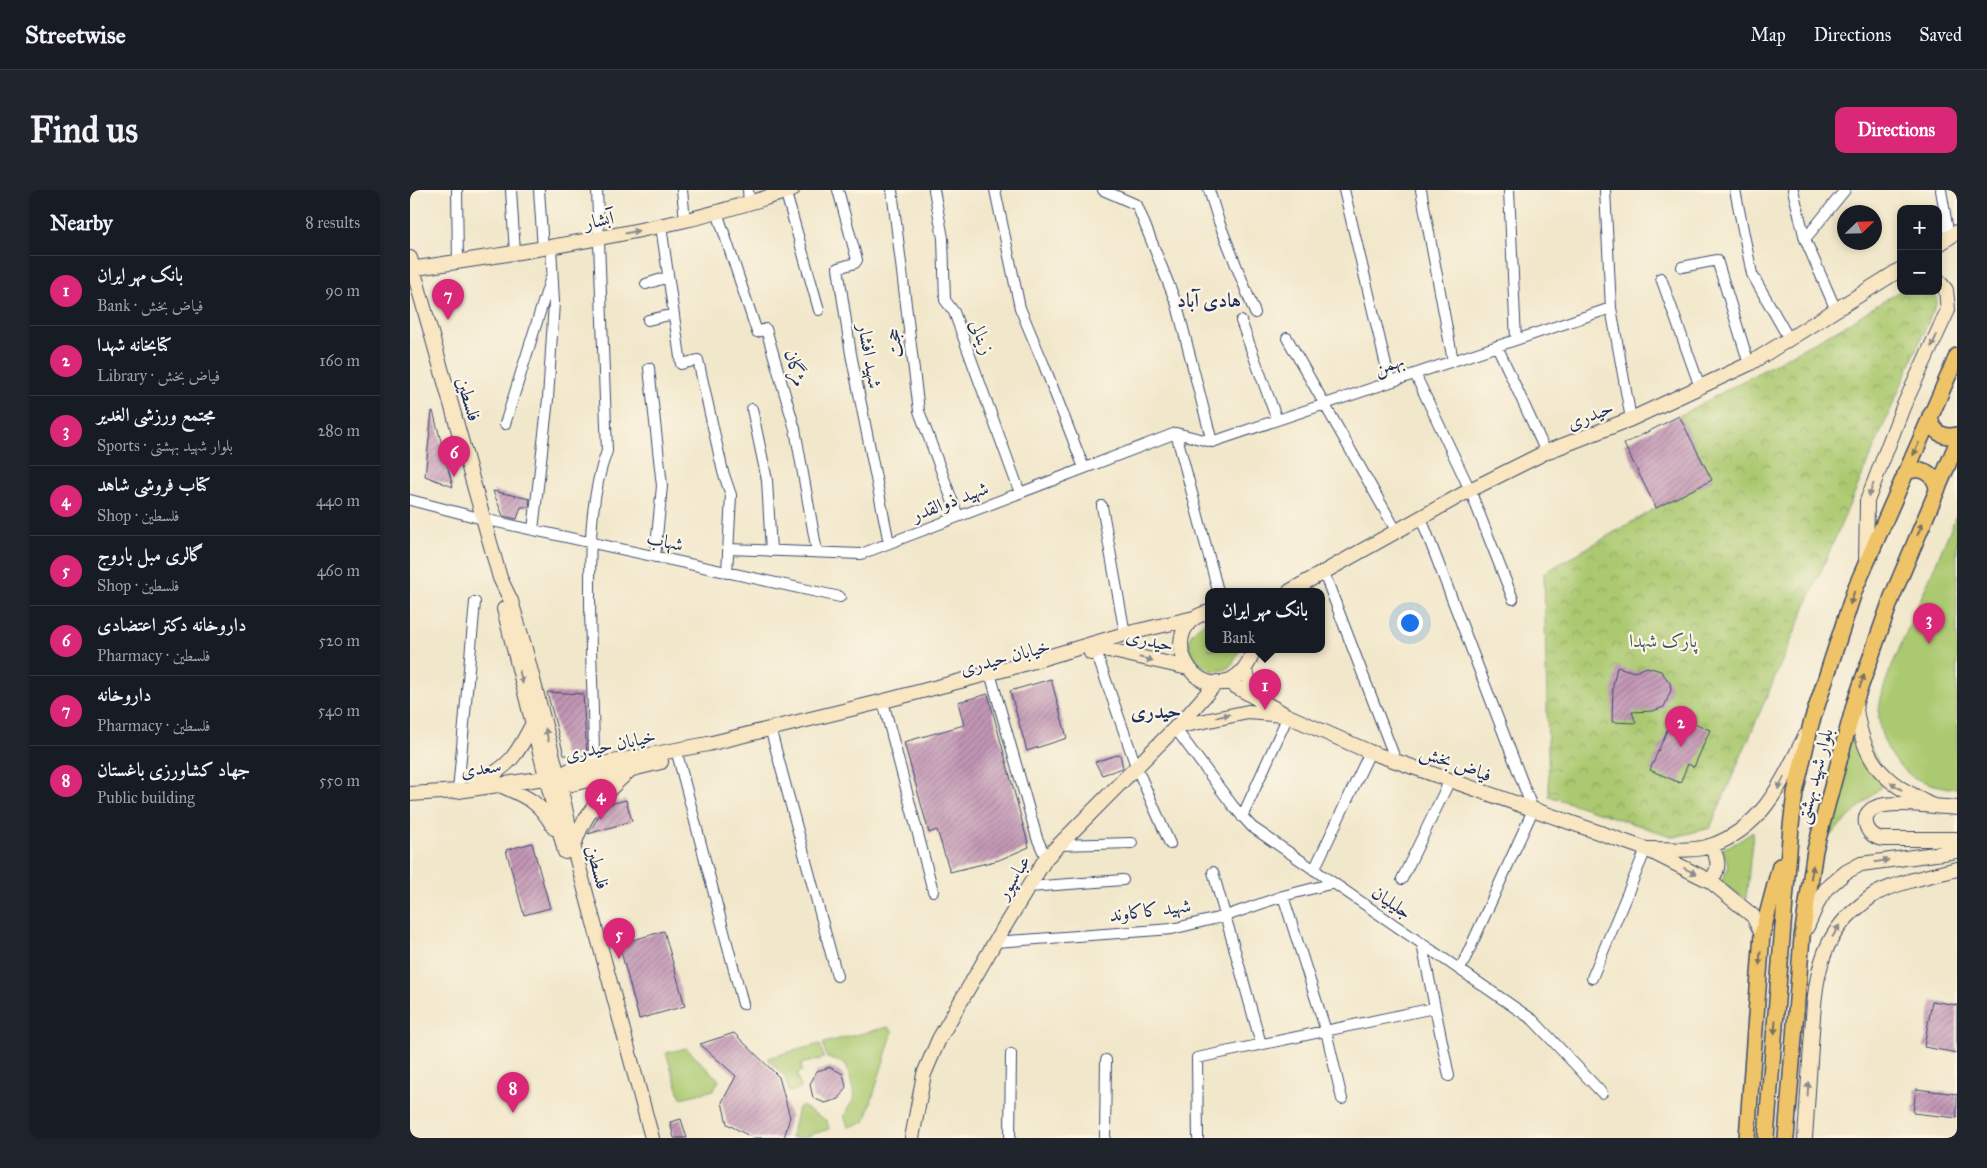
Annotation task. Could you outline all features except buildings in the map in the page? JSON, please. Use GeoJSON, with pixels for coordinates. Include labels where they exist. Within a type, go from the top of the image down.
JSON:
{"type":"FeatureCollection","features":[{"type":"Feature","properties":{"kind":"main road","name":"بلوار شهید بهشتی"},"geometry":{"type":"LineString","coordinates":[[1766,1138],[1791,826],[1795,793],[1811,724],[1855,589],[1957,356]]}},
{"type":"Feature","properties":{"kind":"main road"},"geometry":{"type":"LineString","coordinates":[[1930,416],[1932,426],[1938,433],[1947,437],[1957,436]]}},
{"type":"Feature","properties":{"kind":"main road","name":"بلوار شهید بهشتی"},"geometry":{"type":"LineString","coordinates":[[1786,1138],[1802,937],[1815,850],[1855,702],[1892,597],[1957,443]]}},
{"type":"Feature","properties":{"kind":"main road"},"geometry":{"type":"LineString","coordinates":[[1905,472],[1914,469],[1924,470],[1935,480],[1937,490]]}},
{"type":"Feature","properties":{"kind":"main road"},"geometry":{"type":"LineString","coordinates":[[1747,1138],[1762,934],[1791,826]]}},
{"type":"Feature","properties":{"kind":"street"},"geometry":{"type":"LineString","coordinates":[[457,190],[458,262]]}},
{"type":"Feature","properties":{"kind":"street"},"geometry":{"type":"LineString","coordinates":[[511,190],[515,253]]}},
{"type":"Feature","properties":{"kind":"street"},"geometry":{"type":"LineString","coordinates":[[533,530],[548,399],[554,302],[552,271],[539,190]]}},
{"type":"Feature","properties":{"kind":"street"},"geometry":{"type":"LineString","coordinates":[[594,766],[590,643],[590,543],[600,468],[607,451],[597,190]]}},
{"type":"Feature","properties":{"kind":"street"},"geometry":{"type":"LineString","coordinates":[[682,190],[685,220]]}},
{"type":"Feature","properties":{"kind":"street","name":"شهید افشار"},"geometry":{"type":"LineString","coordinates":[[838,190],[857,260],[855,263],[838,268],[851,354],[889,543]]}},
{"type":"Feature","properties":{"kind":"street","name":"حجت"},"geometry":{"type":"LineString","coordinates":[[892,190],[919,411],[958,516]]}},
{"type":"Feature","properties":{"kind":"street","name":"زینالی"},"geometry":{"type":"LineString","coordinates":[[934,190],[943,238],[945,300],[954,312],[1020,492]]}},
{"type":"Feature","properties":{"kind":"street"},"geometry":{"type":"LineString","coordinates":[[995,190],[1020,308],[1084,468]]}},
{"type":"Feature","properties":{"kind":"street"},"geometry":{"type":"LineString","coordinates":[[1103,190],[1137,205],[1177,305],[1212,442],[1176,432]]}},
{"type":"Feature","properties":{"kind":"street"},"geometry":{"type":"LineString","coordinates":[[1209,190],[1219,222],[1255,313]]}},
{"type":"Feature","properties":{"kind":"street"},"geometry":{"type":"LineString","coordinates":[[1344,190],[1390,382]]}},
{"type":"Feature","properties":{"kind":"street"},"geometry":{"type":"LineString","coordinates":[[1421,190],[1453,361]]}},
{"type":"Feature","properties":{"kind":"street"},"geometry":{"type":"LineString","coordinates":[[1509,190],[1516,340]]}},
{"type":"Feature","properties":{"kind":"street"},"geometry":{"type":"LineString","coordinates":[[1605,190],[1611,308],[1631,419]]}},
{"type":"Feature","properties":{"kind":"street"},"geometry":{"type":"LineString","coordinates":[[1735,190],[1752,274],[1789,339]]}},
{"type":"Feature","properties":{"kind":"street"},"geometry":{"type":"LineString","coordinates":[[1792,190],[1805,239],[1836,310]]}},
{"type":"Feature","properties":{"kind":"street"},"geometry":{"type":"LineString","coordinates":[[1805,239],[1845,190]]}},
{"type":"Feature","properties":{"kind":"street"},"geometry":{"type":"LineString","coordinates":[[1941,190],[1948,238]]}},
{"type":"Feature","properties":{"kind":"street"},"geometry":{"type":"LineString","coordinates":[[788,191],[819,310]]}},
{"type":"Feature","properties":{"kind":"street","name":"آبشار"},"geometry":{"type":"LineString","coordinates":[[411,265],[458,262],[598,239],[717,212],[749,196],[788,191]]}},
{"type":"Feature","properties":{"kind":"street","name":"مژگان"},"geometry":{"type":"LineString","coordinates":[[717,212],[757,332],[766,328],[795,429],[817,552]]}},
{"type":"Feature","properties":{"kind":"street"},"geometry":{"type":"LineString","coordinates":[[661,226],[681,364],[698,360],[723,472],[731,495],[727,573]]}},
{"type":"Feature","properties":{"kind":"street"},"geometry":{"type":"LineString","coordinates":[[1682,267],[1717,260],[1749,364]]}},
{"type":"Feature","properties":{"kind":"street","name":"فلسطین"},"geometry":{"type":"LineString","coordinates":[[411,265],[500,578],[514,610],[568,847],[643,1138]]}},
{"type":"Feature","properties":{"kind":"street"},"geometry":{"type":"LineString","coordinates":[[505,424],[552,271]]}},
{"type":"Feature","properties":{"kind":"street","name":"حیدری"},"geometry":{"type":"LineString","coordinates":[[1296,588],[1470,490],[1546,452],[1631,419],[1749,364],[1897,272]]}},
{"type":"Feature","properties":{"kind":"street"},"geometry":{"type":"LineString","coordinates":[[646,284],[668,278]]}},
{"type":"Feature","properties":{"kind":"street"},"geometry":{"type":"LineString","coordinates":[[1661,278],[1700,387]]}},
{"type":"Feature","properties":{"kind":"street"},"geometry":{"type":"LineString","coordinates":[[1873,287],[1897,278]]}},
{"type":"Feature","properties":{"kind":"street"},"geometry":{"type":"LineString","coordinates":[[1866,562],[1867,501],[1903,407],[1948,310],[1946,290],[1942,285]]}},
{"type":"Feature","properties":{"kind":"street","name":"بهمن"},"geometry":{"type":"LineString","coordinates":[[1212,442],[1611,308]]}},
{"type":"Feature","properties":{"kind":"street"},"geometry":{"type":"LineString","coordinates":[[648,320],[674,314]]}},
{"type":"Feature","properties":{"kind":"street"},"geometry":{"type":"LineString","coordinates":[[1241,321],[1277,420]]}},
{"type":"Feature","properties":{"kind":"street"},"geometry":{"type":"LineString","coordinates":[[1287,338],[1397,532]]}},
{"type":"Feature","properties":{"kind":"street"},"geometry":{"type":"LineString","coordinates":[[1497,346],[1546,452]]}},
{"type":"Feature","properties":{"kind":"street"},"geometry":{"type":"LineString","coordinates":[[649,368],[662,486],[656,557]]}},
{"type":"Feature","properties":{"kind":"street"},"geometry":{"type":"LineString","coordinates":[[1415,374],[1470,490],[1513,598]]}},
{"type":"Feature","properties":{"kind":"street"},"geometry":{"type":"LineString","coordinates":[[752,409],[767,480],[770,550]]}},
{"type":"Feature","properties":{"kind":"street"},"geometry":{"type":"LineString","coordinates":[[1176,432],[1217,588]]}},
{"type":"Feature","properties":{"kind":"street","name":"شهید ذوالقدر"},"geometry":{"type":"LineString","coordinates":[[728,549],[861,554],[1176,432]]}},
{"type":"Feature","properties":{"kind":"street","name":"شهاب"},"geometry":{"type":"LineString","coordinates":[[410,500],[483,519],[840,597]]}},
{"type":"Feature","properties":{"kind":"street"},"geometry":{"type":"LineString","coordinates":[[1102,506],[1125,634]]}},
{"type":"Feature","properties":{"kind":"street"},"geometry":{"type":"LineString","coordinates":[[1421,518],[1533,810],[1460,970]]}},
{"type":"Feature","properties":{"kind":"street"},"geometry":{"type":"LineString","coordinates":[[1324,573],[1396,761]]}},
{"type":"Feature","properties":{"kind":"street","name":"فلسطین"},"geometry":{"type":"LineString","coordinates":[[500,578],[503,604],[532,723],[552,777]]}},
{"type":"Feature","properties":{"kind":"street"},"geometry":{"type":"LineString","coordinates":[[475,602],[461,790],[488,778],[511,761],[532,723]]}},
{"type":"Feature","properties":{"kind":"street"},"geometry":{"type":"LineString","coordinates":[[1170,844],[1136,766],[1101,648],[1125,634],[1194,618],[1205,614]]}},
{"type":"Feature","properties":{"kind":"street"},"geometry":{"type":"LineString","coordinates":[[1188,668],[1183,658],[1182,636],[1194,618]]}},
{"type":"Feature","properties":{"kind":"street","name":"حیدری"},"geometry":{"type":"LineString","coordinates":[[1101,648],[1188,668],[1201,678],[1222,682]]}},
{"type":"Feature","properties":{"kind":"street","name":"خیابان حیدری"},"geometry":{"type":"LineString","coordinates":[[552,777],[570,770],[735,738],[1101,648]]}},
{"type":"Feature","properties":{"kind":"street","name":"خیابان حیدری"},"geometry":{"type":"LineString","coordinates":[[552,777],[572,784],[629,771],[678,757],[885,709],[1101,648]]}},
{"type":"Feature","properties":{"kind":"street"},"geometry":{"type":"LineString","coordinates":[[1251,653],[1250,661],[1244,670],[1259,699]]}},
{"type":"Feature","properties":{"kind":"street","name":"عباسپور"},"geometry":{"type":"LineString","coordinates":[[912,1138],[924,1074],[939,1039],[1046,858],[1222,682],[1236,677],[1244,670]]}},
{"type":"Feature","properties":{"kind":"street"},"geometry":{"type":"LineString","coordinates":[[992,680],[1037,838],[1046,858]]}},
{"type":"Feature","properties":{"kind":"street","name":"فیاض بخش"},"geometry":{"type":"LineString","coordinates":[[1222,682],[1259,699],[1288,716],[1370,752],[1646,849]]}},
{"type":"Feature","properties":{"kind":"street"},"geometry":{"type":"LineString","coordinates":[[1855,702],[1862,739],[1879,769],[1896,787],[1934,806]]}},
{"type":"Feature","properties":{"kind":"street"},"geometry":{"type":"LineString","coordinates":[[885,709],[933,891]]}},
{"type":"Feature","properties":{"kind":"street"},"geometry":{"type":"LineString","coordinates":[[1175,728],[1248,712],[1288,716],[1242,817]]}},
{"type":"Feature","properties":{"kind":"street"},"geometry":{"type":"LineString","coordinates":[[1646,849],[1688,849],[1710,846],[1736,834],[1755,819],[1777,791],[1811,724]]}},
{"type":"Feature","properties":{"kind":"street","name":"جلیلیان"},"geometry":{"type":"LineString","coordinates":[[1175,728],[1242,817],[1252,827],[1533,1020],[1602,1093]]}},
{"type":"Feature","properties":{"kind":"street"},"geometry":{"type":"LineString","coordinates":[[772,735],[836,976]]}},
{"type":"Feature","properties":{"kind":"street"},"geometry":{"type":"LineString","coordinates":[[1314,870],[1370,752]]}},
{"type":"Feature","properties":{"kind":"street"},"geometry":{"type":"LineString","coordinates":[[678,757],[743,1004]]}},
{"type":"Feature","properties":{"kind":"street"},"geometry":{"type":"LineString","coordinates":[[500,785],[535,802],[546,813],[568,847],[591,809],[629,771]]}},
{"type":"Feature","properties":{"kind":"street","name":"سعدی"},"geometry":{"type":"LineString","coordinates":[[410,794],[461,790],[552,777]]}},
{"type":"Feature","properties":{"kind":"street"},"geometry":{"type":"LineString","coordinates":[[1402,879],[1450,780]]}},
{"type":"Feature","properties":{"kind":"street"},"geometry":{"type":"LineString","coordinates":[[1957,808],[1883,804],[1874,806],[1868,813],[1865,821],[1868,830],[1874,837],[1882,839],[1957,838]]}},
{"type":"Feature","properties":{"kind":"street"},"geometry":{"type":"LineString","coordinates":[[1059,845],[1132,843]]}},
{"type":"Feature","properties":{"kind":"street"},"geometry":{"type":"LineString","coordinates":[[1710,846],[1718,861],[1717,872],[1710,881]]}},
{"type":"Feature","properties":{"kind":"street","name":"فلسطین"},"geometry":{"type":"LineString","coordinates":[[568,847],[652,1138]]}},
{"type":"Feature","properties":{"kind":"street"},"geometry":{"type":"LineString","coordinates":[[1646,849],[1710,881],[1753,916],[1762,934]]}},
{"type":"Feature","properties":{"kind":"street"},"geometry":{"type":"LineString","coordinates":[[1592,978],[1646,849]]}},
{"type":"Feature","properties":{"kind":"street"},"geometry":{"type":"LineString","coordinates":[[1802,937],[1822,894],[1834,880],[1846,872],[1861,864],[1957,851]]}},
{"type":"Feature","properties":{"kind":"street"},"geometry":{"type":"LineString","coordinates":[[1805,1138],[1815,990],[1821,961],[1833,934],[1842,921],[1876,894],[1903,883],[1957,869]]}},
{"type":"Feature","properties":{"kind":"street"},"geometry":{"type":"LineString","coordinates":[[1213,872],[1261,1044]]}},
{"type":"Feature","properties":{"kind":"street"},"geometry":{"type":"LineString","coordinates":[[1029,887],[1123,880]]}},
{"type":"Feature","properties":{"kind":"street","name":"شهید کاکاوند"},"geometry":{"type":"LineString","coordinates":[[995,942],[1172,929],[1226,916],[1283,896],[1334,883]]}},
{"type":"Feature","properties":{"kind":"street"},"geometry":{"type":"LineString","coordinates":[[1283,896],[1326,1031],[1342,1099]]}},
{"type":"Feature","properties":{"kind":"street"},"geometry":{"type":"LineString","coordinates":[[1422,944],[1449,1076]]}},
{"type":"Feature","properties":{"kind":"street"},"geometry":{"type":"LineString","coordinates":[[1198,1138],[1197,1058],[1434,1008]]}},
{"type":"Feature","properties":{"kind":"street"},"geometry":{"type":"LineString","coordinates":[[1010,1138],[1011,1054]]}},
{"type":"Feature","properties":{"kind":"street"},"geometry":{"type":"LineString","coordinates":[[1105,1138],[1106,1060]]}},
{"type":"Feature","properties":{"kind":"green space","name":"پارک شهدا"},"geometry":{"type":"Polygon","coordinates":[[[1897,293],[1897,295],[1936,295],[1937,302],[1710,828],[1674,837],[1549,796],[1544,573],[1656,508],[1712,480],[1679,416],[1844,326],[1897,293]]]}},
{"type":"Feature","properties":{"kind":"green space"},"geometry":{"type":"Polygon","coordinates":[[[1957,514],[1957,789],[1918,779],[1901,767],[1890,752],[1882,736],[1879,710],[1888,676],[1957,514]]]}},
{"type":"Feature","properties":{"kind":"green space"},"geometry":{"type":"Polygon","coordinates":[[[1205,623],[1205,653],[1237,653],[1232,664],[1222,670],[1210,669],[1199,663],[1192,653],[1189,642],[1194,630],[1205,623]]]}},
{"type":"Feature","properties":{"kind":"green space"},"geometry":{"type":"Polygon","coordinates":[[[1855,702],[1858,726],[1888,780],[1815,850],[1855,702]]]}},
{"type":"Feature","properties":{"kind":"green space"},"geometry":{"type":"Polygon","coordinates":[[[1753,832],[1746,899],[1720,882],[1727,870],[1726,858],[1722,849],[1753,832]]]}},
{"type":"Feature","properties":{"kind":"green space"},"geometry":{"type":"Polygon","coordinates":[[[888,1027],[893,1031],[865,1122],[848,1127],[844,1115],[855,1097],[846,1064],[827,1058],[823,1043],[888,1027]]]}},
{"type":"Feature","properties":{"kind":"green space"},"geometry":{"type":"Polygon","coordinates":[[[820,1044],[824,1058],[801,1064],[802,1071],[797,1073],[801,1089],[789,1092],[785,1077],[767,1058],[820,1044]]]}},
{"type":"Feature","properties":{"kind":"green space"},"geometry":{"type":"Polygon","coordinates":[[[686,1048],[719,1080],[714,1090],[681,1098],[666,1053],[686,1048]]]}},
{"type":"Feature","properties":{"kind":"green space"},"geometry":{"type":"Polygon","coordinates":[[[802,1106],[827,1121],[829,1129],[801,1138],[791,1138],[798,1108],[802,1106]]]}},
{"type":"Feature","properties":{"kind":"place","name":"داروخانه"},"geometry":{"type":"Point","coordinates":[448,320]}},
{"type":"Feature","properties":{"kind":"place","name":"داروخانه دکتر اعتضادی"},"geometry":{"type":"Point","coordinates":[454,477]}},
{"type":"Feature","properties":{"kind":"place","name":"مجتمع ورزشی الغدیر"},"geometry":{"type":"Point","coordinates":[1929,644]}},
{"type":"Feature","properties":{"kind":"place","name":"بانک مهر ایران"},"geometry":{"type":"Point","coordinates":[1265,710]}},
{"type":"Feature","properties":{"kind":"place","name":"کتابخانه شهدا"},"geometry":{"type":"Point","coordinates":[1681,747]}},
{"type":"Feature","properties":{"kind":"place","name":"کتاب فروشی شاهد"},"geometry":{"type":"Point","coordinates":[601,820]}},
{"type":"Feature","properties":{"kind":"place","name":"گالری مبل باروج"},"geometry":{"type":"Point","coordinates":[619,959]}},
{"type":"Feature","properties":{"kind":"place","name":"جهاد کشاورزی باغستان"},"geometry":{"type":"Point","coordinates":[513,1113]}},
{"type":"Feature","properties":{"kind":"district","name":"هادی آباد"},"geometry":{"type":"Point","coordinates":[1209,300]}},
{"type":"Feature","properties":{"kind":"district","name":"حیدری"},"geometry":{"type":"Point","coordinates":[1156,711]}}]}
